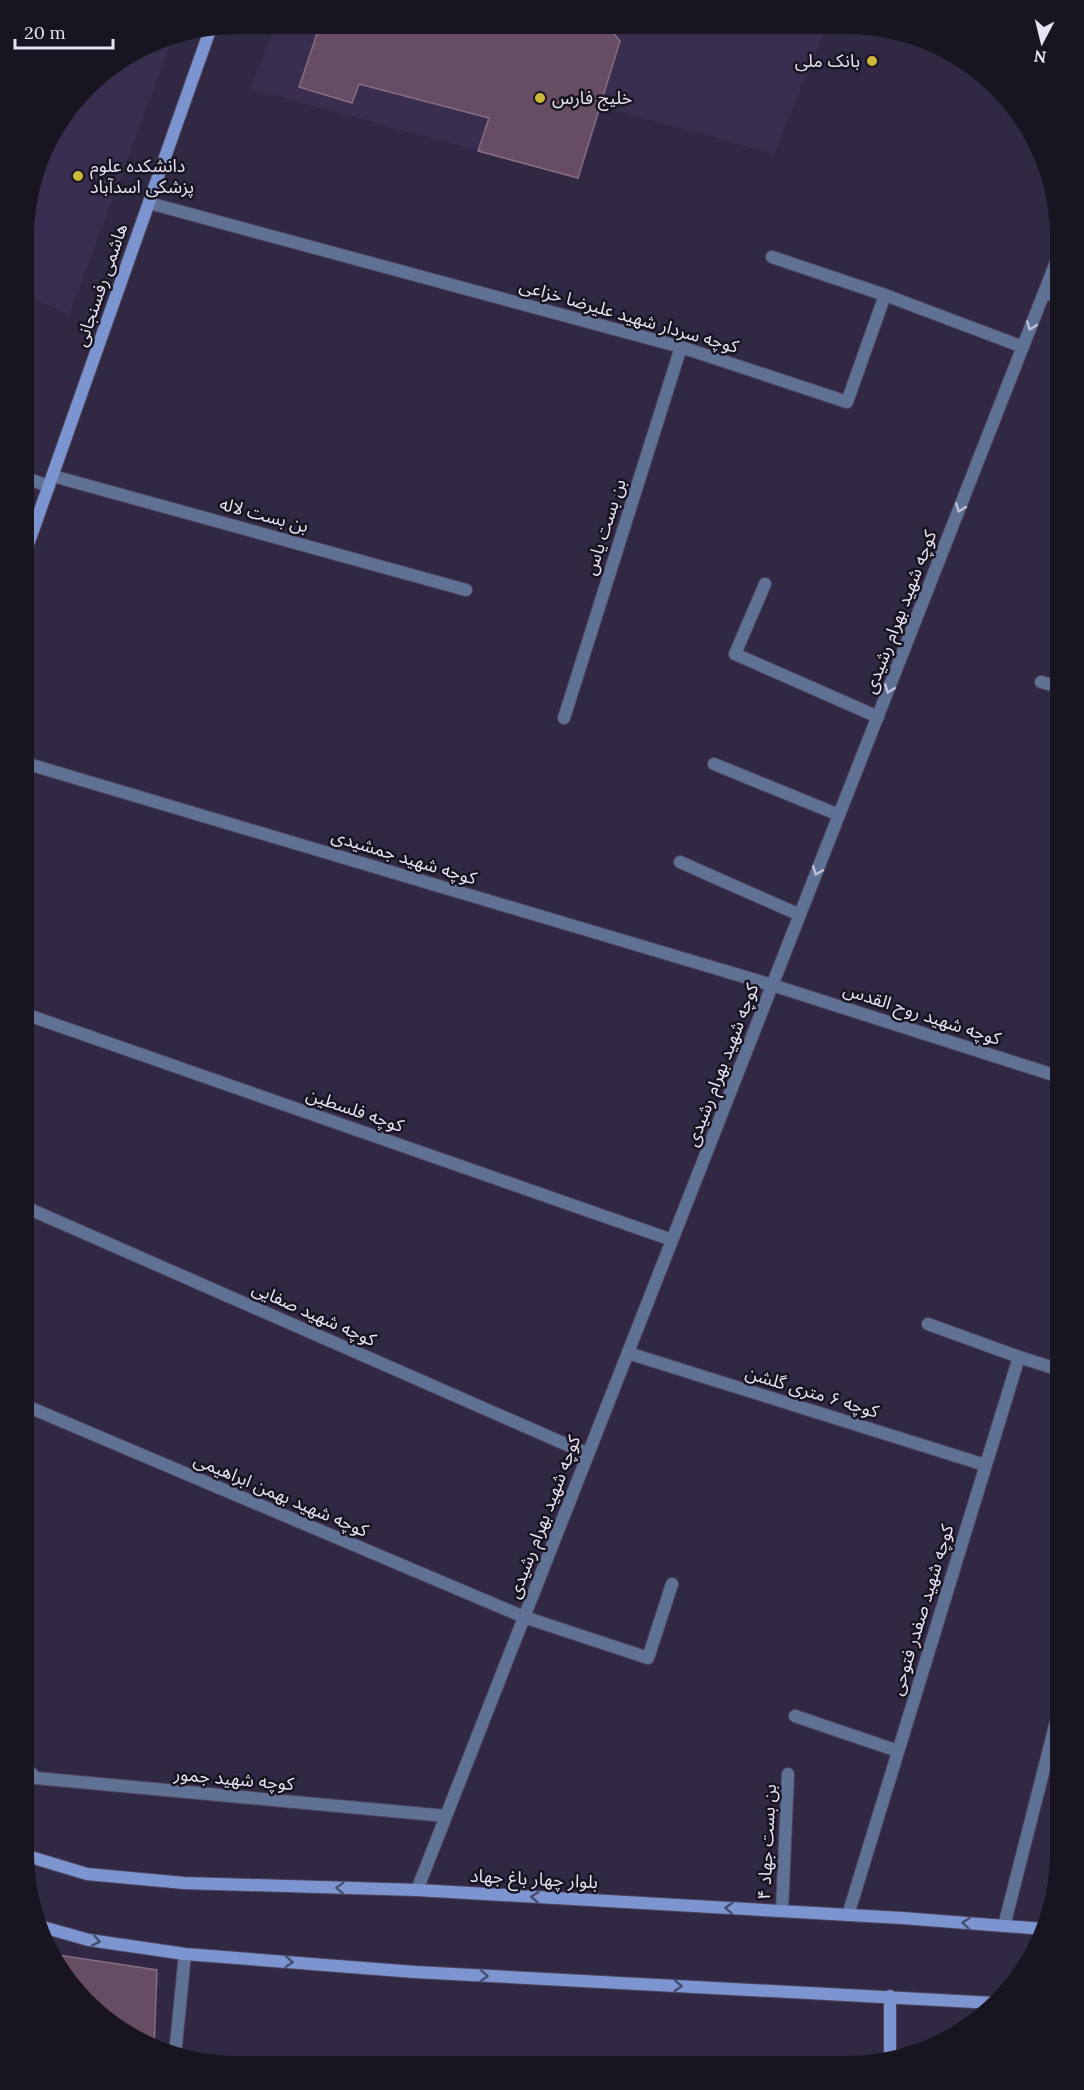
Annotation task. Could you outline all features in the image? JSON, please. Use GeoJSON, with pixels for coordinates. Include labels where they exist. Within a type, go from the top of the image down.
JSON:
{"type":"FeatureCollection","features":[{"type":"Feature","properties":{"kind":"street","name":"هاشمی رفسنجانی"},"geometry":{"type":"LineString","coordinates":[[34,528],[208,37]]}},
{"type":"Feature","properties":{"kind":"street","name":"کوچه سردار شهید علیرضا خزاعی"},"geometry":{"type":"LineString","coordinates":[[149,203],[681,347],[847,402],[885,295]]}},
{"type":"Feature","properties":{"kind":"street"},"geometry":{"type":"LineString","coordinates":[[772,257],[885,295],[1023,347]]}},
{"type":"Feature","properties":{"kind":"street","name":"کوچه شهید بهرام رشیدی"},"geometry":{"type":"LineString","coordinates":[[417,1890],[1050,278]]}},
{"type":"Feature","properties":{"kind":"street"},"geometry":{"type":"LineString","coordinates":[[1045,291],[1050,294]]}},
{"type":"Feature","properties":{"kind":"street","name":"بن بست یاس"},"geometry":{"type":"LineString","coordinates":[[564,718],[681,347]]}},
{"type":"Feature","properties":{"kind":"street","name":"بن بست لاله"},"geometry":{"type":"LineString","coordinates":[[34,479],[51,481],[466,590]]}},
{"type":"Feature","properties":{"kind":"street"},"geometry":{"type":"LineString","coordinates":[[765,584],[735,654],[878,717]]}},
{"type":"Feature","properties":{"kind":"street"},"geometry":{"type":"LineString","coordinates":[[1041,682],[1050,684]]}},
{"type":"Feature","properties":{"kind":"street"},"geometry":{"type":"LineString","coordinates":[[714,764],[839,815]]}},
{"type":"Feature","properties":{"kind":"street","name":"کوچه شهید جمشیدی"},"geometry":{"type":"LineString","coordinates":[[34,766],[772,985]]}},
{"type":"Feature","properties":{"kind":"street"},"geometry":{"type":"LineString","coordinates":[[680,862],[800,915]]}},
{"type":"Feature","properties":{"kind":"street","name":"کوچه شهید روح القدس"},"geometry":{"type":"LineString","coordinates":[[772,985],[1049,1074]]}},
{"type":"Feature","properties":{"kind":"street","name":"کوچه فلسطین"},"geometry":{"type":"LineString","coordinates":[[34,1017],[672,1240]]}},
{"type":"Feature","properties":{"kind":"street","name":"کوچه شهید صفایی"},"geometry":{"type":"LineString","coordinates":[[34,1212],[588,1454]]}},
{"type":"Feature","properties":{"kind":"street"},"geometry":{"type":"LineString","coordinates":[[928,1324],[1049,1367]]}},
{"type":"Feature","properties":{"kind":"street","name":"کوچه ۶ متری گلشن"},"geometry":{"type":"LineString","coordinates":[[628,1353],[985,1465]]}},
{"type":"Feature","properties":{"kind":"street","name":"کوچه شهید صفدر فتوحی"},"geometry":{"type":"LineString","coordinates":[[848,1915],[1019,1357]]}},
{"type":"Feature","properties":{"kind":"street","name":"کوچه شهید بهمن ابراهیمی"},"geometry":{"type":"LineString","coordinates":[[34,1409],[524,1617],[648,1658],[672,1584]]}},
{"type":"Feature","properties":{"kind":"street"},"geometry":{"type":"LineString","coordinates":[[795,1716],[898,1751]]}},
{"type":"Feature","properties":{"kind":"street"},"geometry":{"type":"LineString","coordinates":[[1004,1926],[1049,1749]]}},
{"type":"Feature","properties":{"kind":"street","name":"بن بست جهاد ۴"},"geometry":{"type":"LineString","coordinates":[[782,1911],[788,1774]]}},
{"type":"Feature","properties":{"kind":"street","name":"کوچه شهید جمور"},"geometry":{"type":"LineString","coordinates":[[34,1776],[446,1816]]}},
{"type":"Feature","properties":{"kind":"street","name":"بلوار چهار باغ جهاد"},"geometry":{"type":"LineString","coordinates":[[34,1858],[87,1874],[184,1883],[417,1890],[1035,1928]]}},
{"type":"Feature","properties":{"kind":"street"},"geometry":{"type":"LineString","coordinates":[[50,1929],[89,1940],[184,1954],[415,1972],[983,2002]]}},
{"type":"Feature","properties":{"kind":"street"},"geometry":{"type":"LineString","coordinates":[[176,2046],[184,1954]]}},
{"type":"Feature","properties":{"kind":"street"},"geometry":{"type":"LineString","coordinates":[[890,1996],[890,2051]]}},
{"type":"Feature","properties":{"kind":"shaded area","name":"خلیج فارس"},"geometry":{"type":"Polygon","coordinates":[[[272,34],[824,34],[774,154],[603,107],[578,178],[250,89],[272,34]]]}},
{"type":"Feature","properties":{"kind":"shaded area","name":"دانشکده علوم پزشکی اسدآباد"},"geometry":{"type":"Polygon","coordinates":[[[170,46],[69,315],[34,299],[36,211],[41,185],[50,160],[76,114],[94,94],[136,62],[170,46]]]}},
{"type":"Feature","properties":{"kind":"building"},"geometry":{"type":"Polygon","coordinates":[[[317,34],[614,34],[620,41],[578,178],[478,151],[489,118],[359,84],[352,103],[299,87],[317,34]]]}},
{"type":"Feature","properties":{"kind":"building"},"geometry":{"type":"Polygon","coordinates":[[[63,1956],[157,1970],[154,2037],[125,2021],[104,2005],[85,1986],[63,1956]]]}},
{"type":"Feature","properties":{"kind":"place","name":"بانک ملی"},"geometry":{"type":"Point","coordinates":[872,61]}},
{"type":"Feature","properties":{"kind":"place","name":"خلیج فارس"},"geometry":{"type":"Point","coordinates":[540,98]}},
{"type":"Feature","properties":{"kind":"place","name":"دانشکده علوم پزشکی اسدآباد"},"geometry":{"type":"Point","coordinates":[78,176]}}]}
